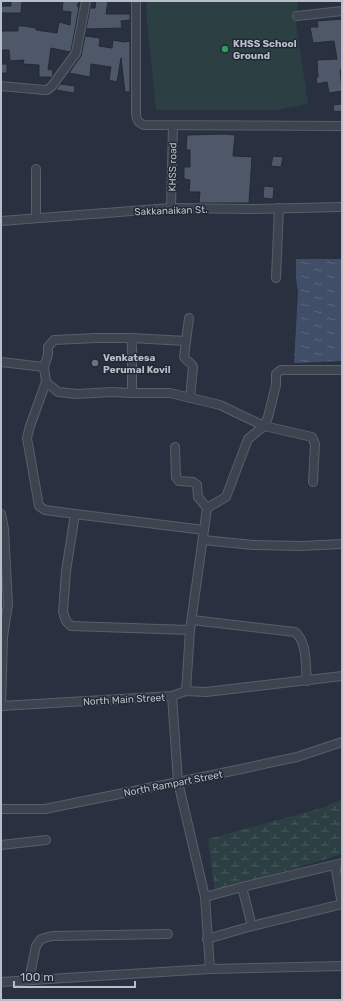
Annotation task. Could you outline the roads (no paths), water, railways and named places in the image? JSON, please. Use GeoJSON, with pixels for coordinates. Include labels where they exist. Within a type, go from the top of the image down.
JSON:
{"type":"FeatureCollection","features":[{"type":"Feature","properties":{"kind":"street"},"geometry":{"type":"LineString","coordinates":[[1,86],[44,90],[50,88],[76,53],[86,1]]}},
{"type":"Feature","properties":{"kind":"street"},"geometry":{"type":"LineString","coordinates":[[136,1],[136,116],[140,124],[173,126],[342,126]]}},
{"type":"Feature","properties":{"kind":"street"},"geometry":{"type":"LineString","coordinates":[[296,16],[342,11]]}},
{"type":"Feature","properties":{"kind":"street","name":"KHSS road"},"geometry":{"type":"LineString","coordinates":[[171,208],[173,126]]}},
{"type":"Feature","properties":{"kind":"street"},"geometry":{"type":"LineString","coordinates":[[36,169],[36,218]]}},
{"type":"Feature","properties":{"kind":"street","name":"Sakkanaikan St."},"geometry":{"type":"LineString","coordinates":[[1,221],[171,208],[342,207]]}},
{"type":"Feature","properties":{"kind":"street"},"geometry":{"type":"LineString","coordinates":[[276,278],[279,208]]}},
{"type":"Feature","properties":{"kind":"street"},"geometry":{"type":"LineString","coordinates":[[189,318],[184,357],[193,367],[190,398]]}},
{"type":"Feature","properties":{"kind":"street"},"geometry":{"type":"LineString","coordinates":[[186,341],[131,338],[54,340],[48,346],[48,356],[44,367],[46,382],[27,438],[39,506],[45,510],[204,530]]}},
{"type":"Feature","properties":{"kind":"street"},"geometry":{"type":"LineString","coordinates":[[131,338],[132,393]]}},
{"type":"Feature","properties":{"kind":"street"},"geometry":{"type":"LineString","coordinates":[[1,362],[44,367]]}},
{"type":"Feature","properties":{"kind":"street"},"geometry":{"type":"LineString","coordinates":[[207,508],[226,497],[248,439],[264,426],[268,417],[276,385],[276,374],[281,370],[342,370]]}},
{"type":"Feature","properties":{"kind":"street"},"geometry":{"type":"LineString","coordinates":[[46,382],[58,392],[77,394],[112,392],[170,393],[220,405],[264,426],[312,438],[315,444],[313,482]]}},
{"type":"Feature","properties":{"kind":"street"},"geometry":{"type":"LineString","coordinates":[[174,447],[176,477],[179,481],[193,482],[197,485],[198,497],[207,508],[190,630],[186,691]]}},
{"type":"Feature","properties":{"kind":"street"},"geometry":{"type":"LineString","coordinates":[[1,514],[4,529],[8,604],[3,637],[1,706]]}},
{"type":"Feature","properties":{"kind":"street"},"geometry":{"type":"LineString","coordinates":[[75,514],[66,572],[63,612],[66,621],[72,626],[190,630]]}},
{"type":"Feature","properties":{"kind":"street"},"geometry":{"type":"LineString","coordinates":[[203,540],[254,545],[301,546],[342,544]]}},
{"type":"Feature","properties":{"kind":"street"},"geometry":{"type":"LineString","coordinates":[[192,620],[295,632],[301,637],[303,643],[307,681]]}},
{"type":"Feature","properties":{"kind":"street","name":"North Main Street"},"geometry":{"type":"LineString","coordinates":[[1,706],[172,696],[186,691],[206,692],[342,676]]}},
{"type":"Feature","properties":{"kind":"street"},"geometry":{"type":"LineString","coordinates":[[172,696],[178,782],[204,894],[210,969]]}},
{"type":"Feature","properties":{"kind":"street","name":"North Rampart Street"},"geometry":{"type":"LineString","coordinates":[[1,809],[45,809],[297,757],[342,742]]}},
{"type":"Feature","properties":{"kind":"street"},"geometry":{"type":"LineString","coordinates":[[1,846],[46,840]]}},
{"type":"Feature","properties":{"kind":"street"},"geometry":{"type":"LineString","coordinates":[[204,894],[242,887],[339,864],[342,904],[252,926],[208,939]]}},
{"type":"Feature","properties":{"kind":"street"},"geometry":{"type":"LineString","coordinates":[[242,887],[252,926]]}},
{"type":"Feature","properties":{"kind":"street"},"geometry":{"type":"LineString","coordinates":[[29,980],[36,946],[41,939],[52,936],[168,934]]}},
{"type":"Feature","properties":{"kind":"street"},"geometry":{"type":"LineString","coordinates":[[1,982],[210,969],[342,966]]}},
{"type":"Feature","properties":{"kind":"water"},"geometry":{"type":"Polygon","coordinates":[[[296,259],[342,259],[342,361],[294,363],[298,292],[296,259]]]}},
{"type":"Feature","properties":{"kind":"place","name":"KHSS School Ground"},"geometry":{"type":"Point","coordinates":[225,49]}},
{"type":"Feature","properties":{"kind":"place","name":"Venkatesa Perumal Kovil"},"geometry":{"type":"Point","coordinates":[95,363]}}]}
